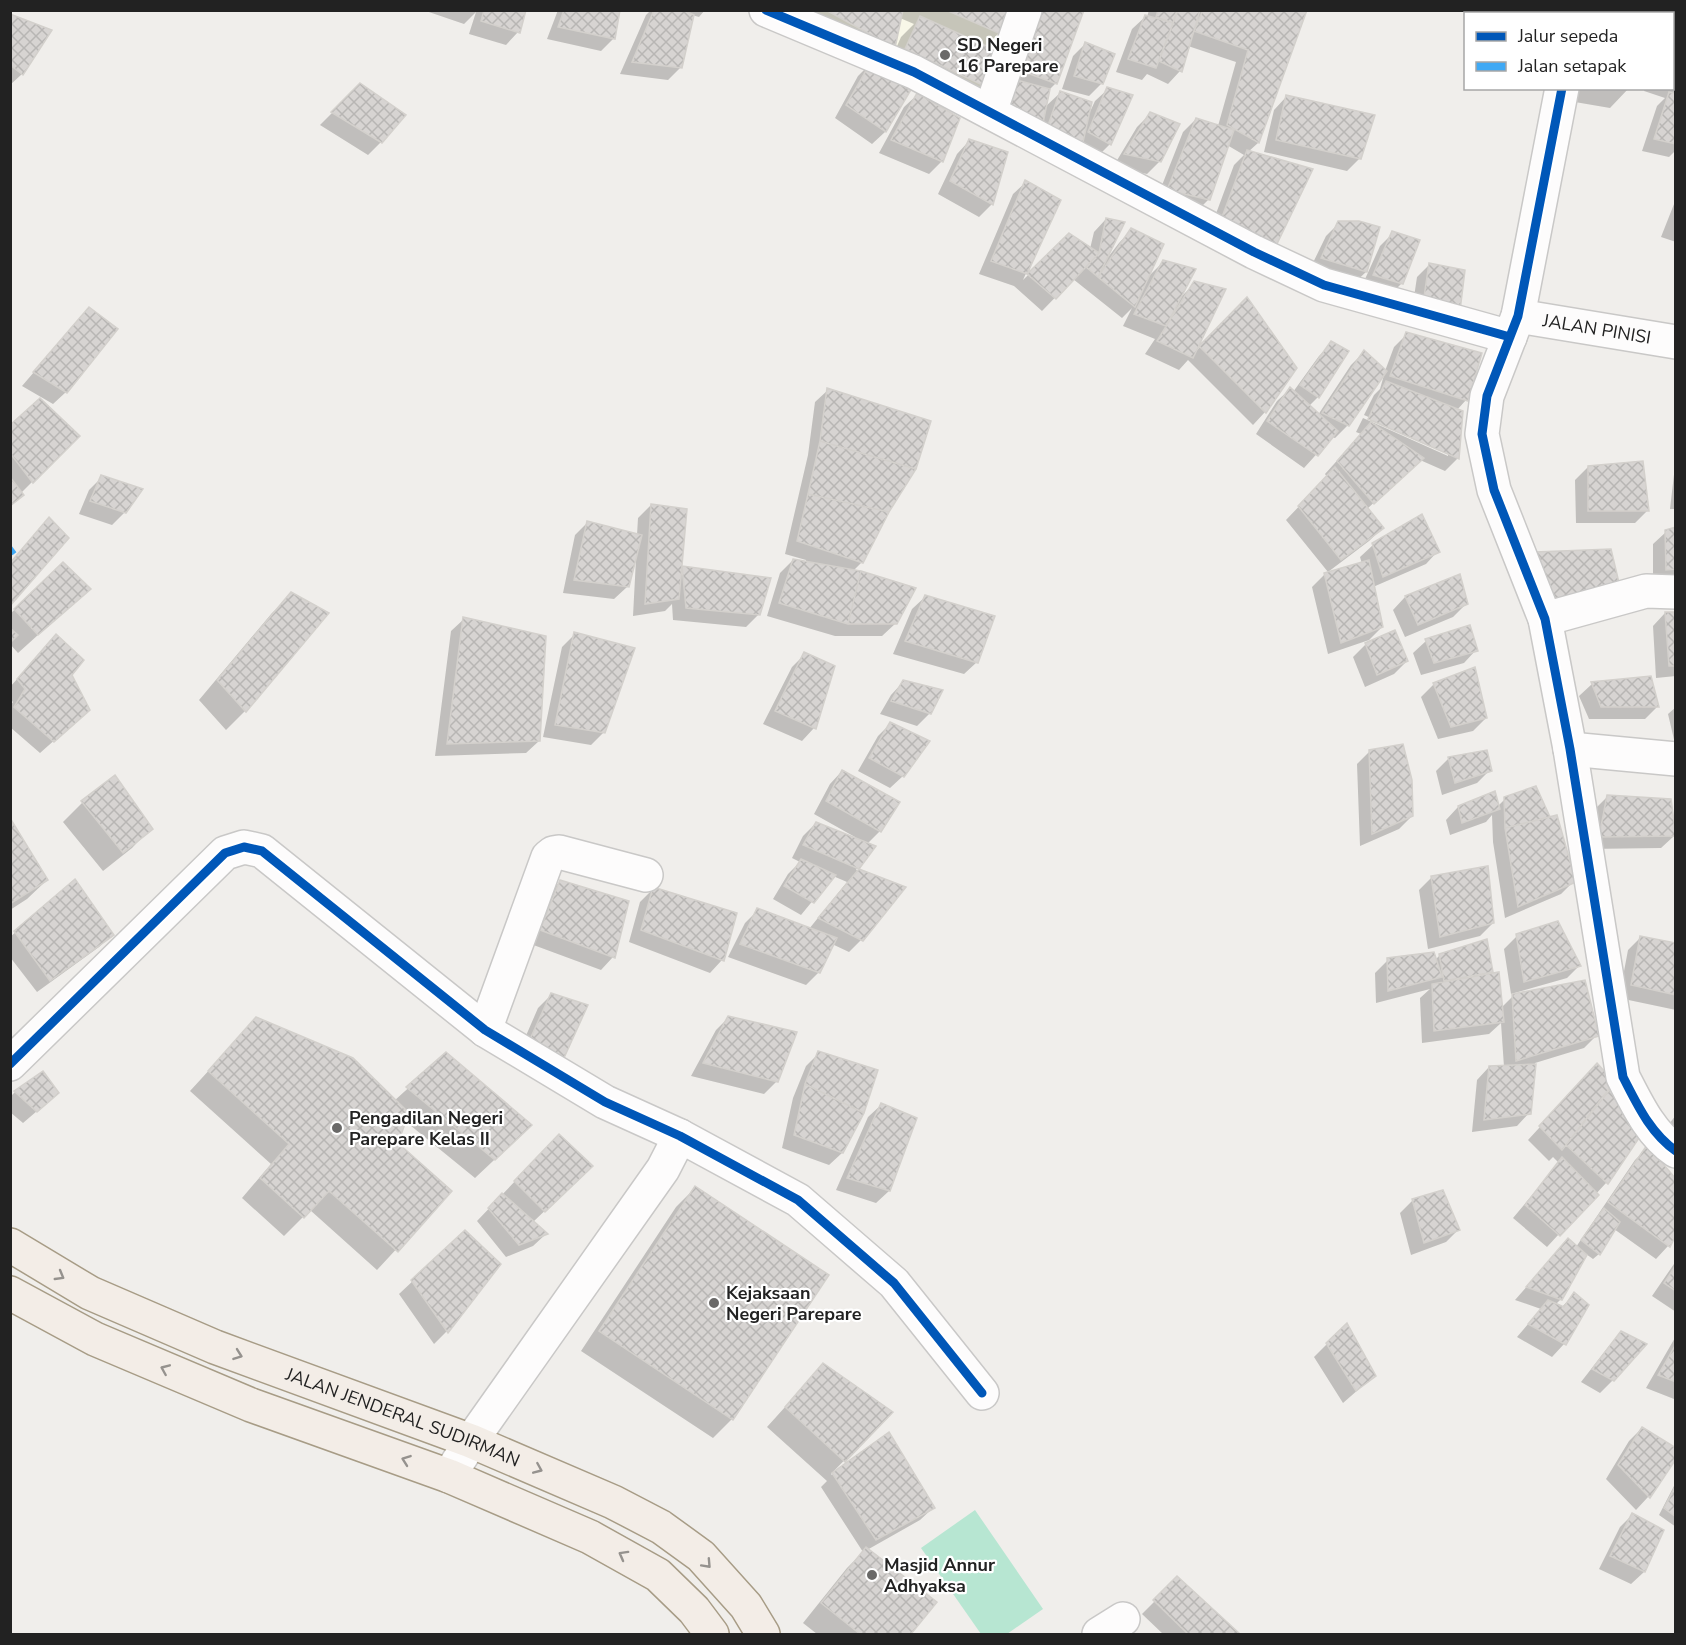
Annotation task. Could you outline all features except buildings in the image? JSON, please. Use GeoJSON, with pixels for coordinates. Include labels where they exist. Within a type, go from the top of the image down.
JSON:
{"type":"FeatureCollection","features":[{"type":"Feature","properties":{"kind":"main road","name":"JALAN JENDERAL SUDIRMAN"},"geometry":{"type":"LineString","coordinates":[[10,1245],[90,1293],[216,1347],[471,1441],[613,1502],[661,1527],[701,1556],[746,1606],[763,1635]]}},
{"type":"Feature","properties":{"kind":"main road","name":"JALAN JENDERAL SUDIRMAN"},"geometry":{"type":"LineString","coordinates":[[10,1293],[95,1340],[251,1405],[449,1476],[590,1537],[658,1575],[694,1610],[712,1635]]}},
{"type":"Feature","properties":{"kind":"street","name":"JALAN PINISI"},"geometry":{"type":"LineString","coordinates":[[766,10],[914,72],[1254,252],[1324,285],[1514,327],[1676,342]]}},
{"type":"Feature","properties":{"kind":"street"},"geometry":{"type":"LineString","coordinates":[[990,112],[1025,10]]}},
{"type":"Feature","properties":{"kind":"street"},"geometry":{"type":"LineString","coordinates":[[1562,90],[1514,327],[1487,396],[1482,434],[1494,490],[1545,618],[1570,749],[1623,1077],[1642,1115],[1665,1144],[1676,1151]]}},
{"type":"Feature","properties":{"kind":"street"},"geometry":{"type":"LineString","coordinates":[[1545,618],[1646,591],[1676,592]]}},
{"type":"Feature","properties":{"kind":"street"},"geometry":{"type":"LineString","coordinates":[[1570,749],[1676,759]]}},
{"type":"Feature","properties":{"kind":"street"},"geometry":{"type":"LineString","coordinates":[[10,1064],[225,853],[244,847],[262,851],[485,1030],[605,1102],[680,1136],[798,1200],[894,1283],[982,1393]]}},
{"type":"Feature","properties":{"kind":"street"},"geometry":{"type":"LineString","coordinates":[[485,1030],[548,857],[559,852],[646,875]]}},
{"type":"Feature","properties":{"kind":"street"},"geometry":{"type":"LineString","coordinates":[[449,1476],[471,1441],[663,1169],[680,1136]]}},
{"type":"Feature","properties":{"kind":"shaded area","name":"SD Negeri 16 Parepare"},"geometry":{"type":"Polygon","coordinates":[[[797,11],[1013,11],[984,100],[797,11]]]}},
{"type":"Feature","properties":{"kind":"green space"},"geometry":{"type":"Polygon","coordinates":[[[975,1510],[1043,1609],[1007,1634],[981,1634],[921,1548],[975,1510]]]}},
{"type":"Feature","properties":{"kind":"marked path"},"geometry":{"type":"LineString","coordinates":[[10,552],[14,549]]}},
{"type":"Feature","properties":{"kind":"cycle path"},"geometry":{"type":"LineString","coordinates":[[766,10],[914,72],[1254,252],[1324,285],[1510,337]]}},
{"type":"Feature","properties":{"kind":"cycle path"},"geometry":{"type":"LineString","coordinates":[[1562,90],[1518,316],[1487,396],[1482,434],[1494,490],[1545,619],[1570,749],[1623,1077],[1651,1127],[1676,1151]]}},
{"type":"Feature","properties":{"kind":"cycle path"},"geometry":{"type":"LineString","coordinates":[[10,1064],[225,853],[244,847],[262,851],[485,1030],[605,1102],[680,1136],[798,1200],[894,1283],[982,1393]]}},
{"type":"Feature","properties":{"kind":"place","name":"SD Negeri 16 Parepare"},"geometry":{"type":"Point","coordinates":[945,55]}},
{"type":"Feature","properties":{"kind":"place","name":"Pengadilan Negeri Parepare Kelas II"},"geometry":{"type":"Point","coordinates":[337,1128]}},
{"type":"Feature","properties":{"kind":"place","name":"Kejaksaan Negeri Parepare"},"geometry":{"type":"Point","coordinates":[714,1303]}},
{"type":"Feature","properties":{"kind":"place","name":"Masjid Annur Adhyaksa"},"geometry":{"type":"Point","coordinates":[872,1575]}}]}
